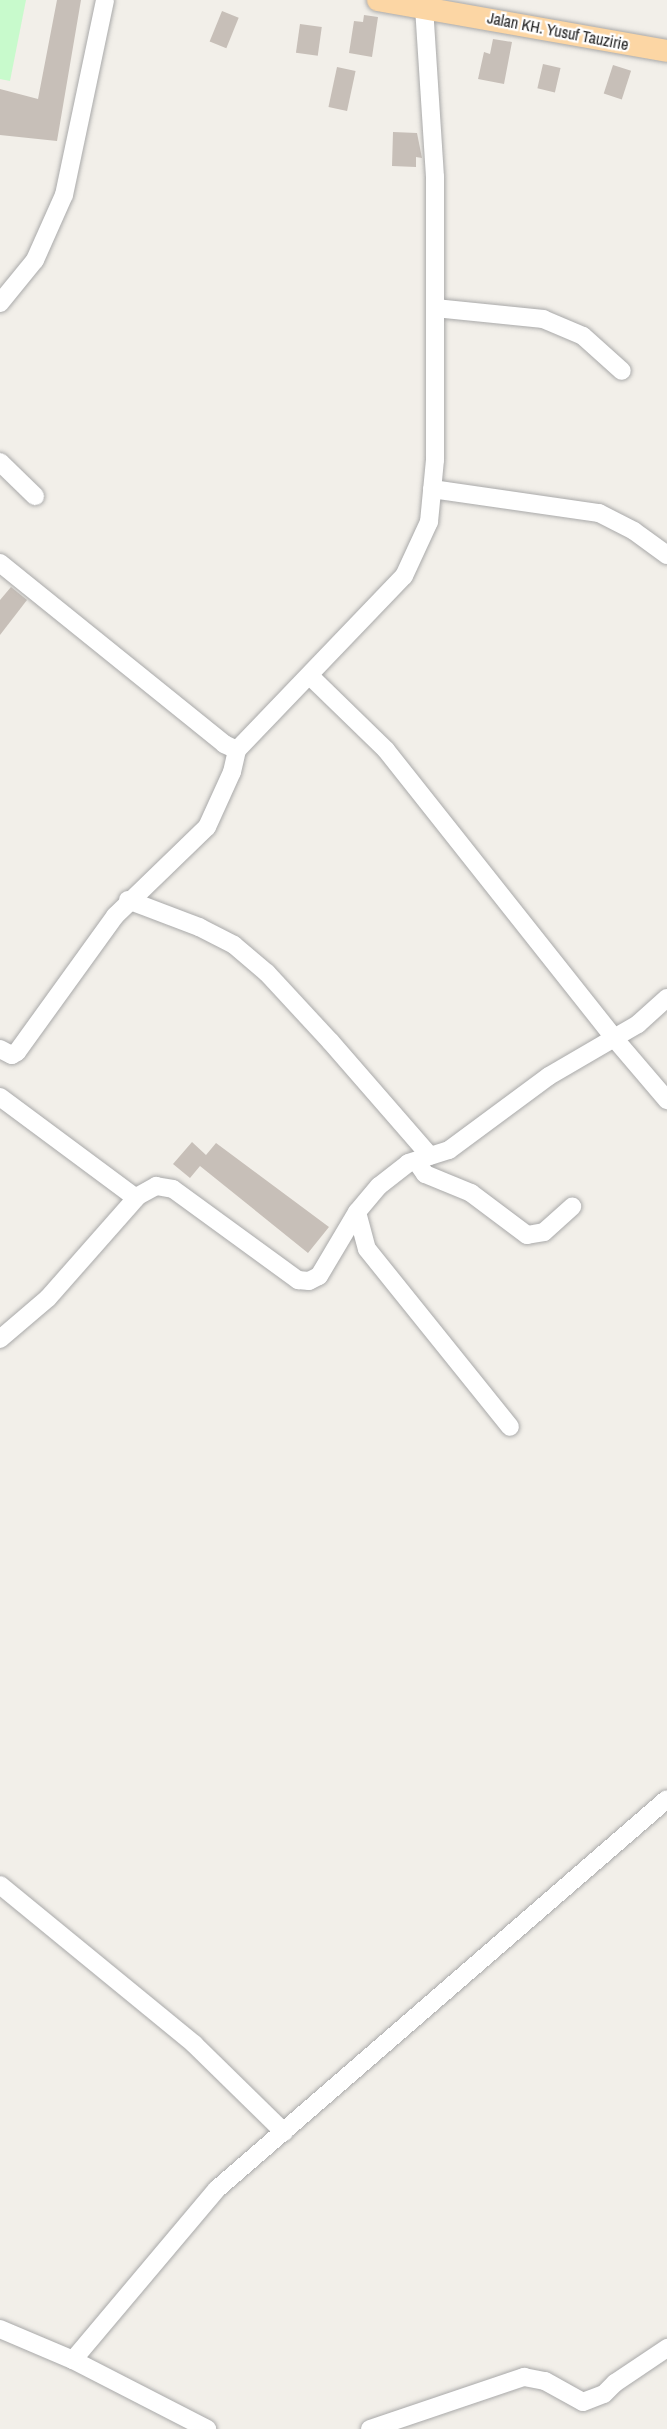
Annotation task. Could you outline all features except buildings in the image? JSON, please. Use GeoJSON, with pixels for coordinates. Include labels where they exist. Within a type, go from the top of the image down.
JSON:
{"type":"FeatureCollection","features":[{"type":"Feature","properties":{"kind":"main road","name":"Jalan KH. Yusuf Tauzirie"},"geometry":{"type":"LineString","coordinates":[[378,0],[424,6],[667,51]]}},
{"type":"Feature","properties":{"kind":"street"},"geometry":{"type":"LineString","coordinates":[[0,303],[35,260],[63,195],[105,0]]}},
{"type":"Feature","properties":{"kind":"street"},"geometry":{"type":"LineString","coordinates":[[0,1049],[12,1055],[17,1052],[128,900],[211,820],[237,750],[404,576],[429,522],[432,489],[435,177],[424,6]]}},
{"type":"Feature","properties":{"kind":"street"},"geometry":{"type":"LineString","coordinates":[[435,308],[543,320],[583,336],[622,371]]}},
{"type":"Feature","properties":{"kind":"street"},"geometry":{"type":"LineString","coordinates":[[0,462],[35,496]]}},
{"type":"Feature","properties":{"kind":"street"},"geometry":{"type":"LineString","coordinates":[[432,489],[599,513],[634,531],[667,555]]}},
{"type":"Feature","properties":{"kind":"street"},"geometry":{"type":"LineString","coordinates":[[0,563],[224,744],[237,750]]}},
{"type":"Feature","properties":{"kind":"street"},"geometry":{"type":"LineString","coordinates":[[310,675],[386,750],[614,1038],[667,1100]]}},
{"type":"Feature","properties":{"kind":"street"},"geometry":{"type":"LineString","coordinates":[[128,900],[199,927],[234,945],[267,973],[330,1041],[423,1158],[425,1174],[471,1193],[527,1235],[544,1232],[572,1207]]}},
{"type":"Feature","properties":{"kind":"street"},"geometry":{"type":"LineString","coordinates":[[0,1339],[48,1299],[136,1198],[156,1186],[173,1189],[298,1280],[309,1281],[319,1276],[357,1212],[379,1185],[423,1158],[449,1150],[549,1076],[638,1024],[667,998]]}},
{"type":"Feature","properties":{"kind":"street"},"geometry":{"type":"LineString","coordinates":[[0,1098],[136,1198]]}},
{"type":"Feature","properties":{"kind":"street"},"geometry":{"type":"LineString","coordinates":[[357,1212],[367,1249],[510,1427]]}},
{"type":"Feature","properties":{"kind":"street"},"geometry":{"type":"LineString","coordinates":[[73,2360],[217,2189],[667,1799]]}},
{"type":"Feature","properties":{"kind":"street"},"geometry":{"type":"LineString","coordinates":[[0,1885],[194,2044],[284,2132]]}},
{"type":"Feature","properties":{"kind":"street"},"geometry":{"type":"LineString","coordinates":[[0,2329],[73,2360],[207,2429]]}},
{"type":"Feature","properties":{"kind":"street"},"geometry":{"type":"LineString","coordinates":[[370,2429],[524,2377],[545,2380],[583,2402],[604,2394],[615,2382],[667,2348]]}},
{"type":"Feature","properties":{"kind":"green space"},"geometry":{"type":"Polygon","coordinates":[[[0,0],[26,0],[10,81],[0,79],[0,0]]]}}]}
